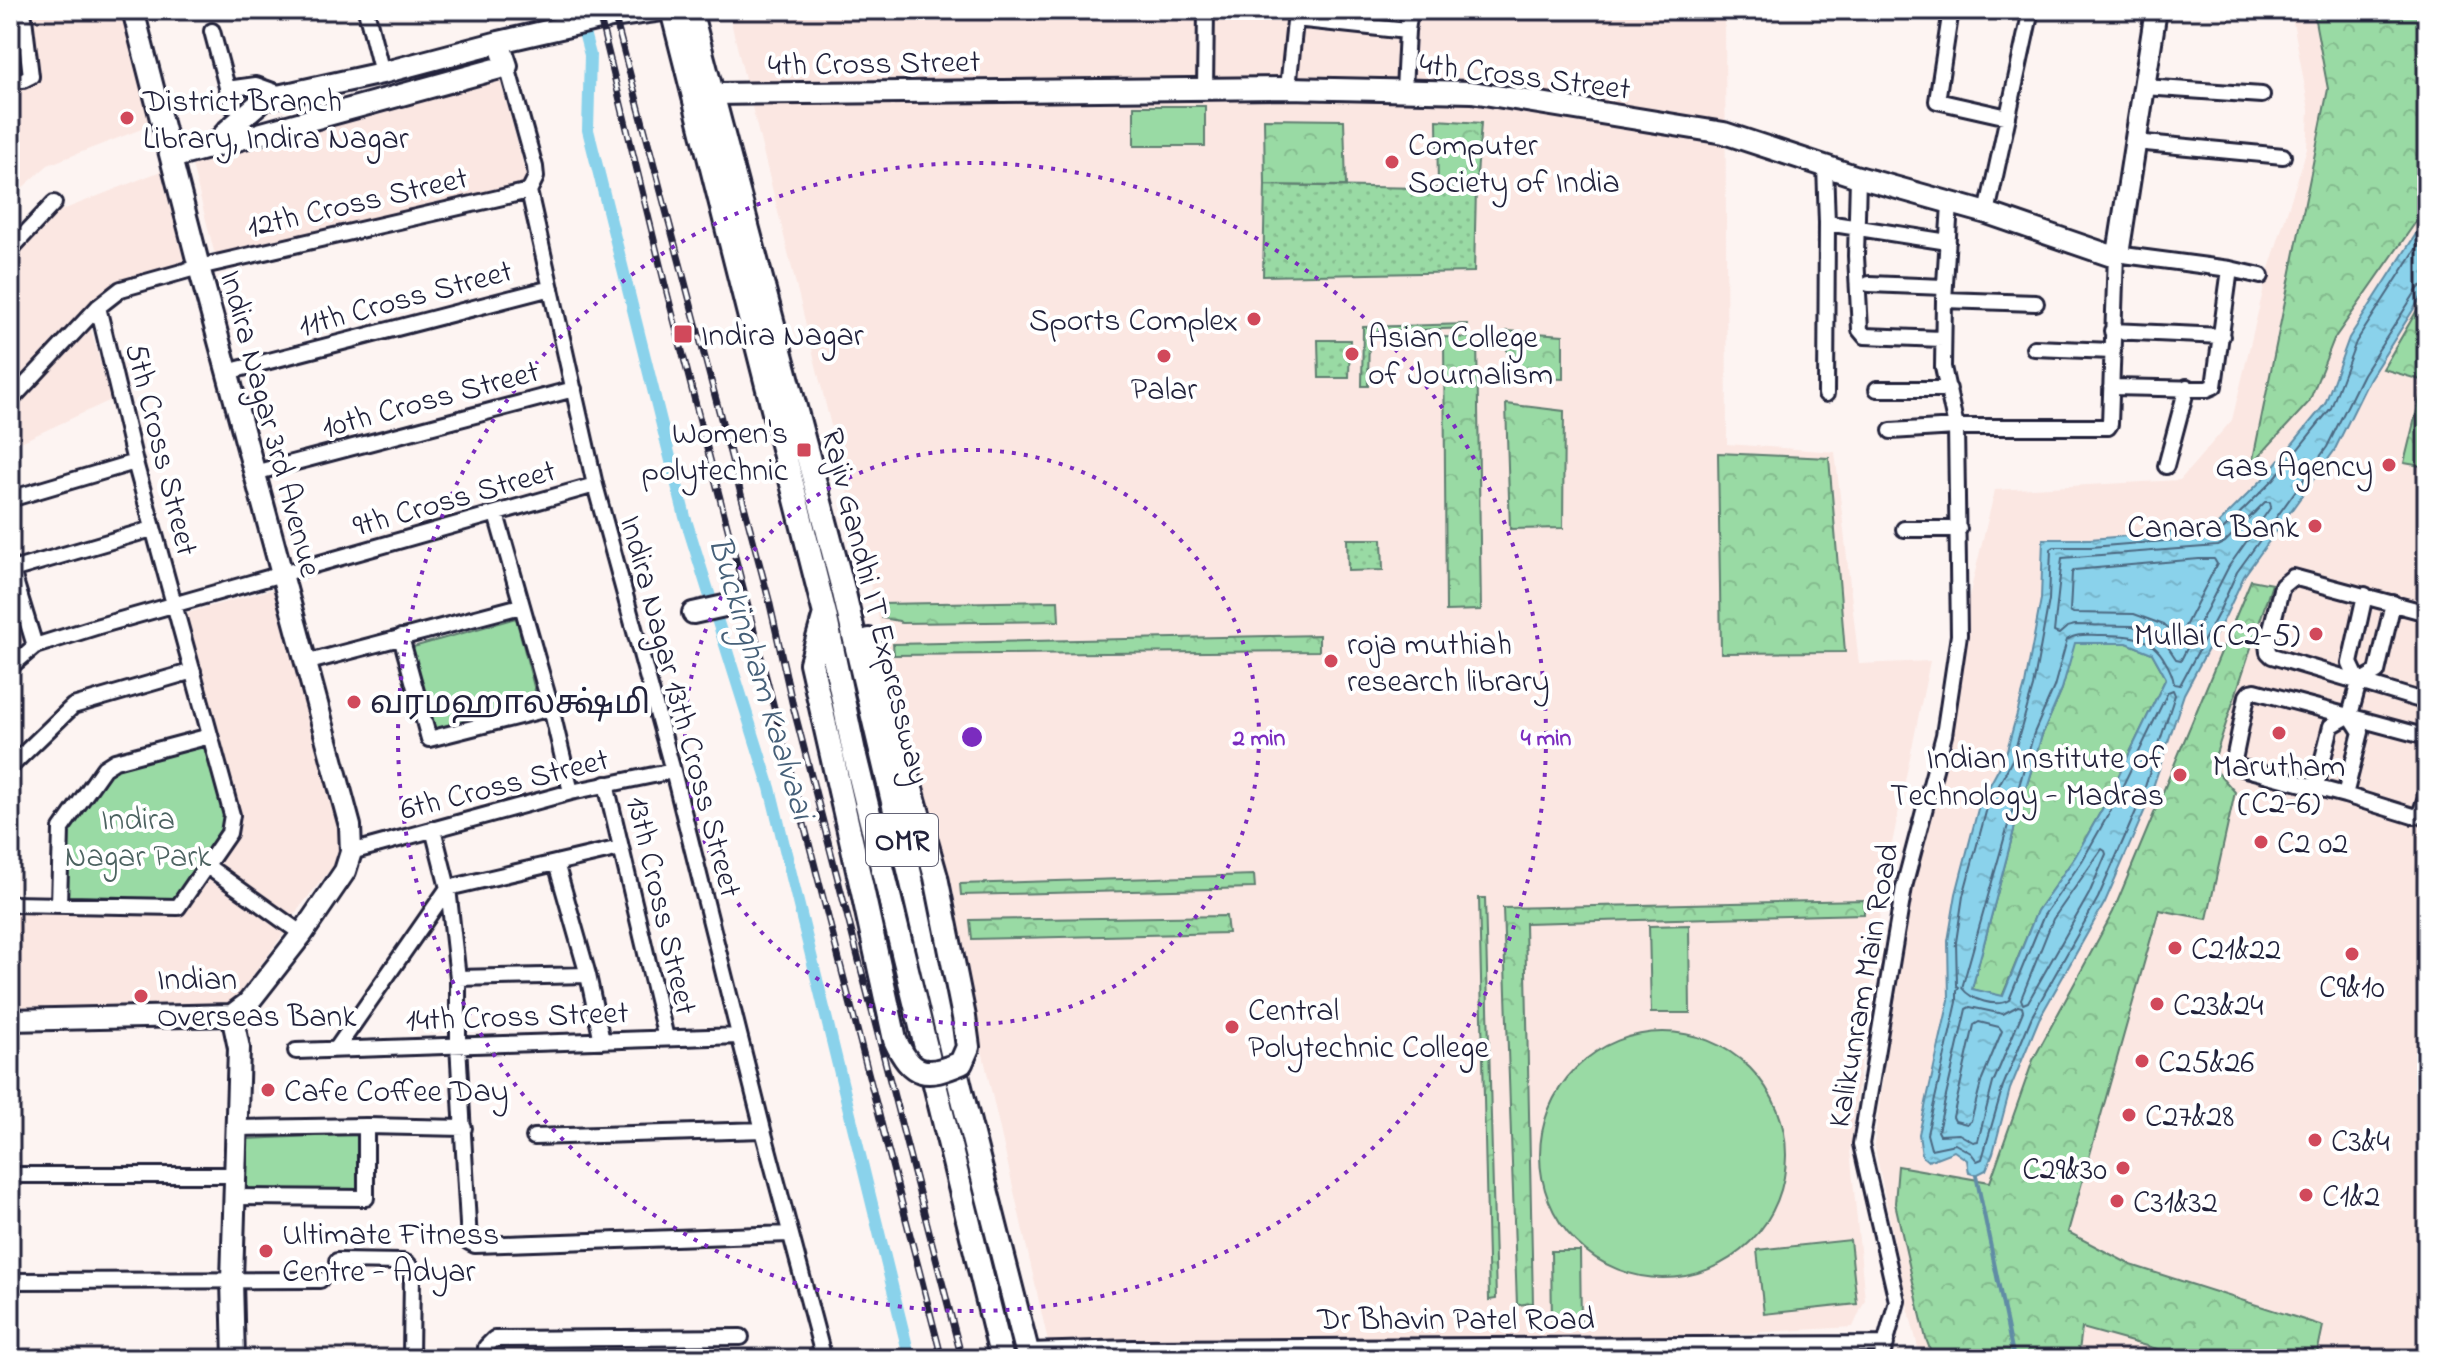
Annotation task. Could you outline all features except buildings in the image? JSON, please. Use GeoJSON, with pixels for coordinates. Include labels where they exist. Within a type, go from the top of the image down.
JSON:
{"type":"FeatureCollection","features":[{"type":"Feature","properties":{"kind":"main road","name":"Rajiv Gandhi IT Expressway"},"geometry":{"type":"LineString","coordinates":[[672,10],[825,614],[854,752],[1002,1359]]}},
{"type":"Feature","properties":{"kind":"main road","name":"Rajiv Gandhi IT Expressway"},"geometry":{"type":"LineString","coordinates":[[690,10],[844,593],[960,1087],[1028,1355]]}},
{"type":"Feature","properties":{"kind":"main road"},"geometry":{"type":"LineString","coordinates":[[825,614],[811,663],[895,1040],[905,1061],[921,1073],[941,1072],[961,1063],[968,1047],[936,877],[870,641],[844,593]]}},
{"type":"Feature","properties":{"kind":"street"},"geometry":{"type":"LineString","coordinates":[[10,80],[23,80],[31,76],[23,10]]}},
{"type":"Feature","properties":{"kind":"street","name":"Indira Nagar 3rd Avenue"},"geometry":{"type":"LineString","coordinates":[[133,10],[350,826],[351,852]]}},
{"type":"Feature","properties":{"kind":"street"},"geometry":{"type":"LineString","coordinates":[[366,10],[382,73]]}},
{"type":"Feature","properties":{"kind":"street"},"geometry":{"type":"LineString","coordinates":[[214,146],[228,130],[274,97],[540,34],[610,14],[662,10]]}},
{"type":"Feature","properties":{"kind":"street"},"geometry":{"type":"LineString","coordinates":[[1205,89],[1206,10]]}},
{"type":"Feature","properties":{"kind":"street"},"geometry":{"type":"LineString","coordinates":[[1404,90],[1410,10]]}},
{"type":"Feature","properties":{"kind":"street"},"geometry":{"type":"LineString","coordinates":[[1951,10],[1937,101],[2008,117]]}},
{"type":"Feature","properties":{"kind":"street"},"geometry":{"type":"LineString","coordinates":[[1987,213],[2031,10]]}},
{"type":"Feature","properties":{"kind":"street"},"geometry":{"type":"LineString","coordinates":[[1891,431],[1956,427],[2108,427],[2116,254],[2156,10]]}},
{"type":"Feature","properties":{"kind":"street"},"geometry":{"type":"LineString","coordinates":[[1288,88],[1295,14],[1407,31]]}},
{"type":"Feature","properties":{"kind":"street"},"geometry":{"type":"LineString","coordinates":[[212,31],[232,106]]}},
{"type":"Feature","properties":{"kind":"street"},"geometry":{"type":"LineString","coordinates":[[171,158],[507,66],[499,42]]}},
{"type":"Feature","properties":{"kind":"street","name":"Indira Nagar 13th Cross Street"},"geometry":{"type":"LineString","coordinates":[[507,66],[535,167],[536,177],[529,191],[595,485],[673,771],[824,1359]]}},
{"type":"Feature","properties":{"kind":"street"},"geometry":{"type":"LineString","coordinates":[[227,89],[256,85],[274,97]]}},
{"type":"Feature","properties":{"kind":"street"},"geometry":{"type":"LineString","coordinates":[[2144,87],[2262,95]]}},
{"type":"Feature","properties":{"kind":"street","name":"4th Cross Street"},"geometry":{"type":"LineString","coordinates":[[712,94],[1288,88],[1482,93],[1724,133],[1858,177],[1987,213],[2109,255],[2230,269],[2261,276]]}},
{"type":"Feature","properties":{"kind":"street"},"geometry":{"type":"LineString","coordinates":[[2135,142],[2283,156]]}},
{"type":"Feature","properties":{"kind":"street"},"geometry":{"type":"LineString","coordinates":[[1825,166],[1826,394]]}},
{"type":"Feature","properties":{"kind":"street"},"geometry":{"type":"LineString","coordinates":[[1858,177],[1856,227],[1860,330],[1865,336],[1942,339]]}},
{"type":"Feature","properties":{"kind":"street","name":"12th Cross Street"},"geometry":{"type":"LineString","coordinates":[[10,401],[98,307],[121,289],[199,267],[529,191]]}},
{"type":"Feature","properties":{"kind":"street"},"geometry":{"type":"LineString","coordinates":[[10,250],[54,203]]}},
{"type":"Feature","properties":{"kind":"street","name":"Kalikunram Main Road"},"geometry":{"type":"LineString","coordinates":[[1881,1359],[1897,1301],[1861,1144],[1904,887],[1944,735],[1959,635],[1956,427],[1943,367],[1942,339],[1950,204]]}},
{"type":"Feature","properties":{"kind":"street"},"geometry":{"type":"LineString","coordinates":[[1827,223],[1948,242]]}},
{"type":"Feature","properties":{"kind":"street"},"geometry":{"type":"LineString","coordinates":[[2111,387],[2207,389],[2214,386],[2230,269]]}},
{"type":"Feature","properties":{"kind":"street"},"geometry":{"type":"LineString","coordinates":[[1869,284],[2036,303]]}},
{"type":"Feature","properties":{"kind":"street","name":"11th Cross Street"},"geometry":{"type":"LineString","coordinates":[[227,372],[551,288]]}},
{"type":"Feature","properties":{"kind":"street","name":"5th Cross Street"},"geometry":{"type":"LineString","coordinates":[[98,307],[152,529],[174,605]]}},
{"type":"Feature","properties":{"kind":"street"},"geometry":{"type":"LineString","coordinates":[[2112,331],[2222,336]]}},
{"type":"Feature","properties":{"kind":"street"},"geometry":{"type":"LineString","coordinates":[[2034,348],[2113,351]]}},
{"type":"Feature","properties":{"kind":"street"},"geometry":{"type":"LineString","coordinates":[[2166,466],[2187,387]]}},
{"type":"Feature","properties":{"kind":"street","name":"10th Cross Street"},"geometry":{"type":"LineString","coordinates":[[254,473],[574,389]]}},
{"type":"Feature","properties":{"kind":"street"},"geometry":{"type":"LineString","coordinates":[[1877,389],[1949,389]]}},
{"type":"Feature","properties":{"kind":"street"},"geometry":{"type":"LineString","coordinates":[[10,499],[135,462]]}},
{"type":"Feature","properties":{"kind":"street","name":"9th Cross Street"},"geometry":{"type":"LineString","coordinates":[[35,646],[595,485]]}},
{"type":"Feature","properties":{"kind":"street"},"geometry":{"type":"LineString","coordinates":[[496,514],[551,708],[571,792]]}},
{"type":"Feature","properties":{"kind":"street"},"geometry":{"type":"LineString","coordinates":[[10,667],[35,646],[11,567],[152,529]]}},
{"type":"Feature","properties":{"kind":"street"},"geometry":{"type":"LineString","coordinates":[[1904,529],[1959,529]]}},
{"type":"Feature","properties":{"kind":"street"},"geometry":{"type":"LineString","coordinates":[[2427,613],[2293,577],[2282,586],[2267,644],[2272,656],[2427,702]]}},
{"type":"Feature","properties":{"kind":"street"},"geometry":{"type":"LineString","coordinates":[[2316,787],[2331,726],[2350,715],[2359,682],[2350,663],[2365,595]]}},
{"type":"Feature","properties":{"kind":"street"},"geometry":{"type":"LineString","coordinates":[[2359,682],[2377,672],[2393,603]]}},
{"type":"Feature","properties":{"kind":"street"},"geometry":{"type":"LineString","coordinates":[[10,904],[178,907],[229,833],[232,815],[174,605]]}},
{"type":"Feature","properties":{"kind":"street"},"geometry":{"type":"LineString","coordinates":[[693,613],[729,605]]}},
{"type":"Feature","properties":{"kind":"street"},"geometry":{"type":"LineString","coordinates":[[305,663],[521,606]]}},
{"type":"Feature","properties":{"kind":"street"},"geometry":{"type":"LineString","coordinates":[[401,637],[429,739],[551,708]]}},
{"type":"Feature","properties":{"kind":"street"},"geometry":{"type":"LineString","coordinates":[[10,767],[73,706],[193,671]]}},
{"type":"Feature","properties":{"kind":"street"},"geometry":{"type":"LineString","coordinates":[[2427,737],[2255,691],[2247,696],[2234,760],[2236,766],[2413,816],[2420,815],[2427,794]]}},
{"type":"Feature","properties":{"kind":"street"},"geometry":{"type":"LineString","coordinates":[[2345,795],[2361,732],[2350,715]]}},
{"type":"Feature","properties":{"kind":"street"},"geometry":{"type":"LineString","coordinates":[[59,905],[61,829],[104,768],[115,761],[210,736]]}},
{"type":"Feature","properties":{"kind":"street","name":"6th Cross Street"},"geometry":{"type":"LineString","coordinates":[[351,852],[571,792],[673,771]]}},
{"type":"Feature","properties":{"kind":"street","name":"13th Cross Street"},"geometry":{"type":"LineString","coordinates":[[606,784],[666,1038]]}},
{"type":"Feature","properties":{"kind":"street"},"geometry":{"type":"LineString","coordinates":[[433,829],[448,888],[458,978],[458,1044],[469,1242],[475,1245],[790,1234]]}},
{"type":"Feature","properties":{"kind":"street"},"geometry":{"type":"LineString","coordinates":[[337,1048],[448,888],[620,848]]}},
{"type":"Feature","properties":{"kind":"street"},"geometry":{"type":"LineString","coordinates":[[10,1020],[232,1015],[248,1003],[302,934],[345,871],[351,852]]}},
{"type":"Feature","properties":{"kind":"street"},"geometry":{"type":"LineString","coordinates":[[556,863],[588,975],[602,1041]]}},
{"type":"Feature","properties":{"kind":"street"},"geometry":{"type":"LineString","coordinates":[[207,866],[302,934]]}},
{"type":"Feature","properties":{"kind":"street"},"geometry":{"type":"LineString","coordinates":[[458,978],[588,975]]}},
{"type":"Feature","properties":{"kind":"street"},"geometry":{"type":"LineString","coordinates":[[232,1015],[239,1048],[232,1280],[234,1359]]}},
{"type":"Feature","properties":{"kind":"street","name":"14th Cross Street"},"geometry":{"type":"LineString","coordinates":[[296,1051],[739,1036]]}},
{"type":"Feature","properties":{"kind":"street"},"geometry":{"type":"LineString","coordinates":[[235,1197],[366,1198],[366,1126]]}},
{"type":"Feature","properties":{"kind":"street"},"geometry":{"type":"LineString","coordinates":[[238,1128],[464,1128]]}},
{"type":"Feature","properties":{"kind":"street"},"geometry":{"type":"LineString","coordinates":[[534,1137],[763,1130]]}},
{"type":"Feature","properties":{"kind":"street"},"geometry":{"type":"LineString","coordinates":[[10,1175],[235,1175]]}},
{"type":"Feature","properties":{"kind":"street"},"geometry":{"type":"LineString","coordinates":[[337,1261],[403,1262],[410,1267],[411,1359]]}},
{"type":"Feature","properties":{"kind":"street"},"geometry":{"type":"LineString","coordinates":[[10,1281],[320,1280]]}},
{"type":"Feature","properties":{"kind":"street"},"geometry":{"type":"LineString","coordinates":[[486,1359],[486,1347],[494,1339],[741,1337]]}},
{"type":"Feature","properties":{"kind":"street","name":"Dr Bhavin Patel Road"},"geometry":{"type":"LineString","coordinates":[[1028,1355],[1133,1348],[1886,1344]]}},
{"type":"Feature","properties":{"kind":"shaded area"},"geometry":{"type":"Polygon","coordinates":[[[13,10],[122,10],[152,125],[48,165],[10,199],[10,82],[31,80],[13,10]]]}},
{"type":"Feature","properties":{"kind":"shaded area"},"geometry":{"type":"Polygon","coordinates":[[[728,10],[1725,10],[1727,444],[1835,452],[1859,664],[1930,661],[1884,882],[1850,1150],[1865,1300],[1853,1327],[1537,1345],[1537,1359],[1052,1359],[943,878],[728,10]]]}},
{"type":"Feature","properties":{"kind":"shaded area","name":"Indian Institute of Technology - Madras"},"geometry":{"type":"Polygon","coordinates":[[[2291,10],[2427,10],[2427,1359],[1921,1359],[1874,1143],[1909,886],[1967,605],[1995,490],[2180,480],[2232,420],[2267,275],[2307,149],[2309,110],[2291,10]]]}},
{"type":"Feature","properties":{"kind":"shaded area"},"geometry":{"type":"Polygon","coordinates":[[[499,74],[529,186],[217,263],[190,158],[499,74]]]}},
{"type":"Feature","properties":{"kind":"shaded area"},"geometry":{"type":"Polygon","coordinates":[[[161,171],[188,276],[114,292],[10,394],[10,260],[55,213],[161,171]]]}},
{"type":"Feature","properties":{"kind":"shaded area"},"geometry":{"type":"Polygon","coordinates":[[[87,315],[111,400],[10,447],[10,403],[87,315]]]}},
{"type":"Feature","properties":{"kind":"shaded area"},"geometry":{"type":"Polygon","coordinates":[[[280,587],[349,846],[292,917],[210,861],[233,820],[179,615],[280,587]]]}},
{"type":"Feature","properties":{"kind":"shaded area"},"geometry":{"type":"Polygon","coordinates":[[[10,590],[23,641],[10,653],[10,590]]]}},
{"type":"Feature","properties":{"kind":"shaded area"},"geometry":{"type":"Polygon","coordinates":[[[204,869],[288,928],[239,994],[231,1021],[10,1017],[10,905],[176,908],[204,869]]]}},
{"type":"Feature","properties":{"kind":"green space"},"geometry":{"type":"Polygon","coordinates":[[[2313,10],[2427,10],[2427,206],[2334,339],[2309,402],[2252,464],[2328,89],[2313,10]]]}},
{"type":"Feature","properties":{"kind":"green space"},"geometry":{"type":"Polygon","coordinates":[[[1134,106],[1205,106],[1205,146],[1134,146],[1134,106]]]}},
{"type":"Feature","properties":{"kind":"green space"},"geometry":{"type":"Polygon","coordinates":[[[1264,119],[1344,120],[1346,186],[1265,185],[1264,119]]]}},
{"type":"Feature","properties":{"kind":"green space"},"geometry":{"type":"Polygon","coordinates":[[[1437,120],[1481,123],[1476,189],[1438,188],[1437,120]]]}},
{"type":"Feature","properties":{"kind":"green space"},"geometry":{"type":"Polygon","coordinates":[[[1265,185],[1476,189],[1474,272],[1263,276],[1265,185]]]}},
{"type":"Feature","properties":{"kind":"green space"},"geometry":{"type":"Polygon","coordinates":[[[2427,293],[2427,467],[2404,463],[2424,381],[2383,369],[2427,293]]]}},
{"type":"Feature","properties":{"kind":"green space"},"geometry":{"type":"Polygon","coordinates":[[[1467,324],[1467,328],[1369,332],[1368,386],[1362,386],[1363,327],[1467,324]]]}},
{"type":"Feature","properties":{"kind":"green space"},"geometry":{"type":"Polygon","coordinates":[[[1507,331],[1563,335],[1563,379],[1507,377],[1507,331]]]}},
{"type":"Feature","properties":{"kind":"green space"},"geometry":{"type":"Polygon","coordinates":[[[1444,337],[1477,338],[1481,610],[1446,611],[1444,337]]]}},
{"type":"Feature","properties":{"kind":"green space"},"geometry":{"type":"Polygon","coordinates":[[[1318,340],[1350,340],[1349,378],[1319,378],[1318,340]]]}},
{"type":"Feature","properties":{"kind":"green space"},"geometry":{"type":"Polygon","coordinates":[[[1506,404],[1564,411],[1563,528],[1510,529],[1506,404]]]}},
{"type":"Feature","properties":{"kind":"green space"},"geometry":{"type":"Polygon","coordinates":[[[1718,453],[1829,458],[1845,652],[1721,653],[1718,453]]]}},
{"type":"Feature","properties":{"kind":"green space"},"geometry":{"type":"Polygon","coordinates":[[[1347,539],[1382,539],[1383,570],[1348,571],[1347,539]]]}},
{"type":"Feature","properties":{"kind":"green space"},"geometry":{"type":"Polygon","coordinates":[[[2251,580],[2272,584],[2212,766],[2235,792],[2207,919],[2159,910],[2068,1232],[2131,1265],[2323,1326],[2316,1359],[2182,1359],[2168,1352],[2082,1328],[2078,1359],[1934,1359],[1926,1339],[1895,1203],[1898,1166],[1990,1182],[2033,1060],[2113,912],[2251,580]]]}},
{"type":"Feature","properties":{"kind":"green space"},"geometry":{"type":"Polygon","coordinates":[[[1058,601],[1059,621],[901,623],[882,618],[881,604],[1058,601]]]}},
{"type":"Feature","properties":{"kind":"green space"},"geometry":{"type":"Polygon","coordinates":[[[516,618],[538,702],[429,732],[406,649],[516,618]]]}},
{"type":"Feature","properties":{"kind":"green space"},"geometry":{"type":"Polygon","coordinates":[[[1319,635],[1319,651],[894,655],[893,644],[1319,635]]]}},
{"type":"Feature","properties":{"kind":"green space"},"geometry":{"type":"Polygon","coordinates":[[[2074,643],[2127,643],[2152,653],[2166,678],[2105,804],[2075,857],[2037,911],[2002,997],[1972,989],[2019,811],[2042,735],[2062,689],[2074,643]]]}},
{"type":"Feature","properties":{"kind":"green space","name":"Indira Nagar Park"},"geometry":{"type":"Polygon","coordinates":[[[204,738],[225,823],[173,901],[61,904],[61,830],[109,766],[204,738]]]}},
{"type":"Feature","properties":{"kind":"green space"},"geometry":{"type":"Polygon","coordinates":[[[1254,875],[1255,888],[961,895],[960,884],[1254,875]]]}},
{"type":"Feature","properties":{"kind":"green space"},"geometry":{"type":"Polygon","coordinates":[[[1479,898],[1485,898],[1496,1299],[1489,1300],[1479,898]]]}},
{"type":"Feature","properties":{"kind":"green space"},"geometry":{"type":"Polygon","coordinates":[[[1864,900],[1864,914],[1525,923],[1533,1303],[1517,1305],[1503,908],[1864,900]]]}},
{"type":"Feature","properties":{"kind":"green space"},"geometry":{"type":"Polygon","coordinates":[[[1226,916],[1228,933],[972,939],[970,920],[1226,916]]]}},
{"type":"Feature","properties":{"kind":"green space"},"geometry":{"type":"Polygon","coordinates":[[[1689,925],[1690,1013],[1651,1013],[1649,926],[1689,925]]]}},
{"type":"Feature","properties":{"kind":"green space"},"geometry":{"type":"Polygon","coordinates":[[[1663,1032],[1687,1034],[1710,1041],[1750,1068],[1777,1108],[1784,1131],[1784,1179],[1777,1202],[1750,1242],[1710,1269],[1687,1276],[1663,1278],[1639,1276],[1616,1269],[1576,1242],[1549,1202],[1542,1179],[1540,1155],[1542,1131],[1549,1108],[1576,1068],[1616,1041],[1639,1034],[1663,1032]]]}},
{"type":"Feature","properties":{"kind":"green space"},"geometry":{"type":"Polygon","coordinates":[[[361,1134],[361,1192],[246,1191],[247,1139],[361,1134]]]}},
{"type":"Feature","properties":{"kind":"green space"},"geometry":{"type":"Polygon","coordinates":[[[1850,1240],[1857,1304],[1764,1314],[1757,1250],[1850,1240]]]}},
{"type":"Feature","properties":{"kind":"green space"},"geometry":{"type":"Polygon","coordinates":[[[1551,1251],[1580,1251],[1581,1323],[1552,1324],[1551,1251]]]}},
{"type":"Feature","properties":{"kind":"water"},"geometry":{"type":"Polygon","coordinates":[[[2427,217],[2427,288],[2370,378],[2334,451],[2244,576],[2184,694],[2147,805],[2105,902],[2039,1019],[2010,1089],[1986,1170],[1976,1175],[1969,1173],[1967,1160],[1954,1151],[1928,1161],[1922,1156],[1919,1134],[1949,1000],[1948,941],[1956,894],[1979,805],[2005,757],[2025,685],[2041,599],[2043,539],[2090,539],[2213,529],[2268,474],[2325,404],[2349,338],[2427,217]],[[2075,643],[2019,811],[1972,989],[2003,996],[2037,911],[2075,857],[2105,804],[2166,678],[2152,653],[2127,643],[2075,643]]]}},
{"type":"Feature","properties":{"kind":"waterway","name":"Buckingham Kaalvaai"},"geometry":{"type":"LineString","coordinates":[[578,10],[590,55],[588,130],[685,517],[770,788],[910,1359]]}},
{"type":"Feature","properties":{"kind":"waterway"},"geometry":{"type":"LineString","coordinates":[[1976,1175],[2014,1359]]}},
{"type":"Feature","properties":{"kind":"railway"},"geometry":{"type":"LineString","coordinates":[[598,10],[665,285],[942,1359]]}},
{"type":"Feature","properties":{"kind":"railway"},"geometry":{"type":"LineString","coordinates":[[613,10],[769,600],[792,702],[962,1359]]}},
{"type":"Feature","properties":{"kind":"place","name":"District Branch Library, Indira Nagar"},"geometry":{"type":"Point","coordinates":[127,118]}},
{"type":"Feature","properties":{"kind":"place","name":"Computer Society of India"},"geometry":{"type":"Point","coordinates":[1392,162]}},
{"type":"Feature","properties":{"kind":"place","name":"Sports Complex"},"geometry":{"type":"Point","coordinates":[1254,319]}},
{"type":"Feature","properties":{"kind":"place","name":"Indira Nagar"},"geometry":{"type":"Point","coordinates":[683,334]}},
{"type":"Feature","properties":{"kind":"place","name":"Asian College of Journalism"},"geometry":{"type":"Point","coordinates":[1352,354]}},
{"type":"Feature","properties":{"kind":"place","name":"Palar"},"geometry":{"type":"Point","coordinates":[1164,356]}},
{"type":"Feature","properties":{"kind":"place","name":"Women's polytechnic"},"geometry":{"type":"Point","coordinates":[804,450]}},
{"type":"Feature","properties":{"kind":"place","name":"Gas Agency"},"geometry":{"type":"Point","coordinates":[2389,465]}},
{"type":"Feature","properties":{"kind":"place","name":"Canara Bank"},"geometry":{"type":"Point","coordinates":[2315,526]}},
{"type":"Feature","properties":{"kind":"place","name":"Mullai (C2-5)"},"geometry":{"type":"Point","coordinates":[2316,634]}},
{"type":"Feature","properties":{"kind":"place","name":"roja muthiah research library"},"geometry":{"type":"Point","coordinates":[1331,661]}},
{"type":"Feature","properties":{"kind":"place","name":"வரமஹாலக்ஷ்மி"},"geometry":{"type":"Point","coordinates":[354,702]}},
{"type":"Feature","properties":{"kind":"place","name":"Marutham (C2-6)"},"geometry":{"type":"Point","coordinates":[2279,733]}},
{"type":"Feature","properties":{"kind":"place","name":"Indian Institute of Technology - Madras"},"geometry":{"type":"Point","coordinates":[2180,775]}},
{"type":"Feature","properties":{"kind":"place","name":"C2 02"},"geometry":{"type":"Point","coordinates":[2261,842]}},
{"type":"Feature","properties":{"kind":"place","name":"C21&22"},"geometry":{"type":"Point","coordinates":[2175,948]}},
{"type":"Feature","properties":{"kind":"place","name":"C9&10"},"geometry":{"type":"Point","coordinates":[2352,954]}},
{"type":"Feature","properties":{"kind":"place","name":"Indian Overseas Bank"},"geometry":{"type":"Point","coordinates":[141,996]}},
{"type":"Feature","properties":{"kind":"place","name":"C23&24"},"geometry":{"type":"Point","coordinates":[2157,1004]}},
{"type":"Feature","properties":{"kind":"place","name":"Central Polytechnic College"},"geometry":{"type":"Point","coordinates":[1232,1027]}},
{"type":"Feature","properties":{"kind":"place","name":"C25&26"},"geometry":{"type":"Point","coordinates":[2142,1061]}},
{"type":"Feature","properties":{"kind":"place","name":"Cafe Coffee Day"},"geometry":{"type":"Point","coordinates":[268,1090]}},
{"type":"Feature","properties":{"kind":"place","name":"C27&28"},"geometry":{"type":"Point","coordinates":[2129,1115]}},
{"type":"Feature","properties":{"kind":"place","name":"C3&4"},"geometry":{"type":"Point","coordinates":[2315,1140]}},
{"type":"Feature","properties":{"kind":"place","name":"C29&30"},"geometry":{"type":"Point","coordinates":[2123,1168]}},
{"type":"Feature","properties":{"kind":"place","name":"C1&2"},"geometry":{"type":"Point","coordinates":[2306,1195]}},
{"type":"Feature","properties":{"kind":"place","name":"C31&32"},"geometry":{"type":"Point","coordinates":[2117,1201]}},
{"type":"Feature","properties":{"kind":"place","name":"Ultimate Fitness Centre - Adyar"},"geometry":{"type":"Point","coordinates":[266,1251]}}]}
